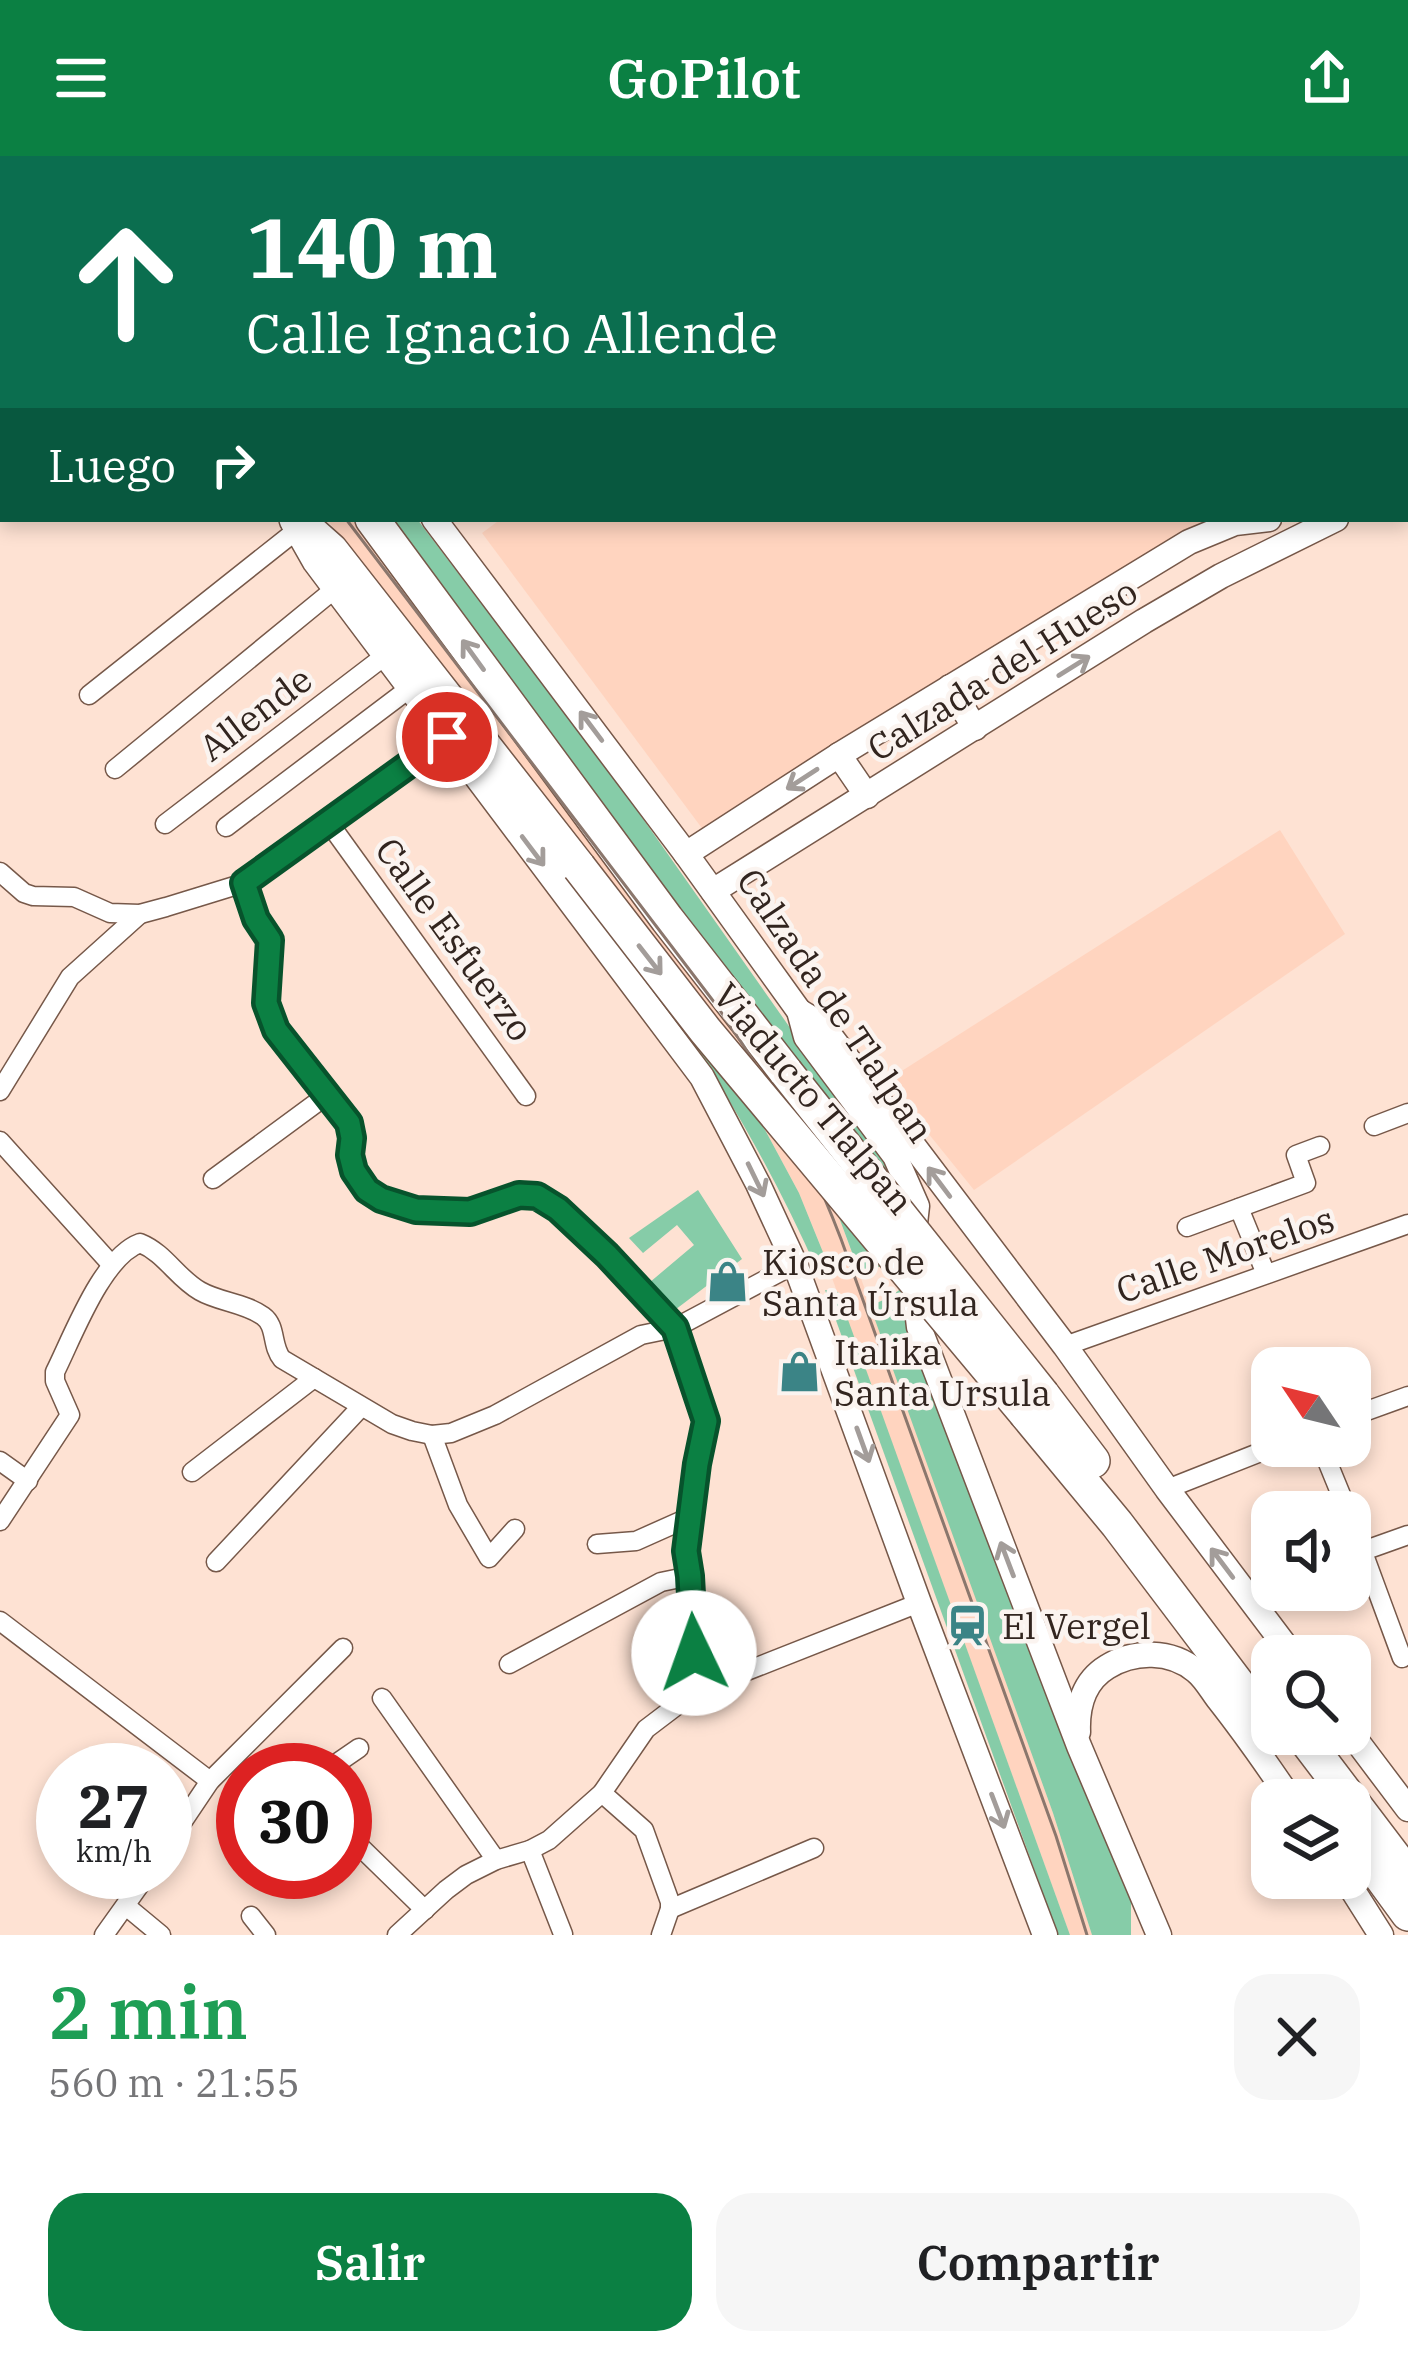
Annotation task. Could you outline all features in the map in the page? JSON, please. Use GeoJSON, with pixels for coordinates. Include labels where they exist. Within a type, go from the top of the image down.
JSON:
{"type":"FeatureCollection","features":[{"type":"Feature","properties":{"kind":"highway","name":"Viaducto Tlalpan"},"geometry":{"type":"LineString","coordinates":[[374,522],[667,919],[1035,1404],[1251,1670]]}},
{"type":"Feature","properties":{"kind":"highway","name":"Viaducto Tlalpan"},"geometry":{"type":"LineString","coordinates":[[295,523],[332,550],[705,1030],[1035,1404],[1117,1524],[1251,1701]]}},
{"type":"Feature","properties":{"kind":"highway"},"geometry":{"type":"LineString","coordinates":[[1317,1755],[1408,1875]]}},
{"type":"Feature","properties":{"kind":"highway"},"geometry":{"type":"LineString","coordinates":[[1371,1864],[1408,1914]]}},
{"type":"Feature","properties":{"kind":"main road","name":"Calzada de Tlalpan"},"geometry":{"type":"LineString","coordinates":[[436,522],[686,854],[799,1011],[806,1037],[895,1156],[917,1206],[911,1256],[919,1327],[1150,1929]]}},
{"type":"Feature","properties":{"kind":"main road","name":"Calzada del Hueso"},"geometry":{"type":"LineString","coordinates":[[686,854],[1189,542],[1244,522]]}},
{"type":"Feature","properties":{"kind":"main road","name":"Calzada del Hueso"},"geometry":{"type":"LineString","coordinates":[[713,892],[1202,587],[1330,522]]}},
{"type":"Feature","properties":{"kind":"main road"},"geometry":{"type":"LineString","coordinates":[[295,523],[315,562],[702,1077],[795,1264],[1045,1935]]}},
{"type":"Feature","properties":{"kind":"main road"},"geometry":{"type":"LineString","coordinates":[[950,687],[975,728]]}},
{"type":"Feature","properties":{"kind":"main road"},"geometry":{"type":"LineString","coordinates":[[839,755],[867,796]]}},
{"type":"Feature","properties":{"kind":"main road","name":"Viaducto Tlalpan"},"geometry":{"type":"LineString","coordinates":[[799,1011],[822,1025],[1277,1635]]}},
{"type":"Feature","properties":{"kind":"main road"},"geometry":{"type":"LineString","coordinates":[[1079,1746],[1078,1717],[1083,1694],[1093,1679],[1108,1666],[1151,1653],[1195,1670],[1277,1779]]}},
{"type":"Feature","properties":{"kind":"main road"},"geometry":{"type":"LineString","coordinates":[[1367,1755],[1408,1809]]}},
{"type":"Feature","properties":{"kind":"main road"},"geometry":{"type":"LineString","coordinates":[[1358,1899],[1381,1935]]}},
{"type":"Feature","properties":{"kind":"street"},"geometry":{"type":"LineString","coordinates":[[89,695],[295,523]]}},
{"type":"Feature","properties":{"kind":"street"},"geometry":{"type":"LineString","coordinates":[[115,769],[336,588]]}},
{"type":"Feature","properties":{"kind":"street","name":"Allende"},"geometry":{"type":"LineString","coordinates":[[165,824],[386,655]]}},
{"type":"Feature","properties":{"kind":"street"},"geometry":{"type":"LineString","coordinates":[[226,827],[410,688]]}},
{"type":"Feature","properties":{"kind":"street","name":"Calle Esfuerzo"},"geometry":{"type":"LineString","coordinates":[[0,872],[23,893],[74,897],[110,913],[140,914],[244,883],[447,737]]}},
{"type":"Feature","properties":{"kind":"street","name":"Calle Esfuerzo"},"geometry":{"type":"LineString","coordinates":[[329,823],[526,1096]]}},
{"type":"Feature","properties":{"kind":"street"},"geometry":{"type":"LineString","coordinates":[[244,883],[256,919],[270,940],[266,1003],[276,1030],[349,1123],[354,1171],[367,1190],[416,1210],[470,1212],[519,1195],[537,1196],[607,1255],[675,1328],[706,1421],[686,1551],[697,1691]]}},
{"type":"Feature","properties":{"kind":"street"},"geometry":{"type":"LineString","coordinates":[[0,1090],[70,977],[140,914]]}},
{"type":"Feature","properties":{"kind":"street"},"geometry":{"type":"LineString","coordinates":[[0,1051],[17,1067]]}},
{"type":"Feature","properties":{"kind":"street"},"geometry":{"type":"LineString","coordinates":[[213,1179],[327,1095]]}},
{"type":"Feature","properties":{"kind":"street"},"geometry":{"type":"LineString","coordinates":[[1374,1126],[1408,1112]]}},
{"type":"Feature","properties":{"kind":"street"},"geometry":{"type":"LineString","coordinates":[[0,1141],[110,1264]]}},
{"type":"Feature","properties":{"kind":"street"},"geometry":{"type":"LineString","coordinates":[[1187,1227],[1306,1183],[1296,1155],[1320,1146]]}},
{"type":"Feature","properties":{"kind":"street"},"geometry":{"type":"LineString","coordinates":[[1239,1208],[1266,1274]]}},
{"type":"Feature","properties":{"kind":"street","name":"Calle Morelos"},"geometry":{"type":"LineString","coordinates":[[1065,1346],[1408,1224]]}},
{"type":"Feature","properties":{"kind":"street"},"geometry":{"type":"LineString","coordinates":[[0,1521],[70,1415],[55,1372],[110,1264],[126,1248],[140,1243],[152,1248],[197,1290],[264,1317],[282,1359],[392,1424],[432,1435],[451,1433],[495,1415],[641,1335],[675,1328],[795,1264]]}},
{"type":"Feature","properties":{"kind":"street"},"geometry":{"type":"LineString","coordinates":[[192,1472],[314,1378]]}},
{"type":"Feature","properties":{"kind":"street"},"geometry":{"type":"LineString","coordinates":[[1371,1410],[1408,1396]]}},
{"type":"Feature","properties":{"kind":"street"},"geometry":{"type":"LineString","coordinates":[[216,1562],[361,1407]]}},
{"type":"Feature","properties":{"kind":"street"},"geometry":{"type":"LineString","coordinates":[[432,1435],[458,1505],[489,1558],[514,1529]]}},
{"type":"Feature","properties":{"kind":"street"},"geometry":{"type":"LineString","coordinates":[[1167,1490],[1251,1456]]}},
{"type":"Feature","properties":{"kind":"street"},"geometry":{"type":"LineString","coordinates":[[0,1461],[28,1481]]}},
{"type":"Feature","properties":{"kind":"street"},"geometry":{"type":"LineString","coordinates":[[597,1544],[636,1541],[692,1516]]}},
{"type":"Feature","properties":{"kind":"street"},"geometry":{"type":"LineString","coordinates":[[1371,1548],[1408,1535]]}},
{"type":"Feature","properties":{"kind":"street"},"geometry":{"type":"LineString","coordinates":[[1371,1570],[1403,1648]]}},
{"type":"Feature","properties":{"kind":"street"},"geometry":{"type":"LineString","coordinates":[[509,1664],[661,1582],[690,1576]]}},
{"type":"Feature","properties":{"kind":"street"},"geometry":{"type":"LineString","coordinates":[[397,1935],[466,1875],[548,1840],[602,1793],[646,1729],[697,1691],[919,1603]]}},
{"type":"Feature","properties":{"kind":"street"},"geometry":{"type":"LineString","coordinates":[[0,1621],[210,1781]]}},
{"type":"Feature","properties":{"kind":"street"},"geometry":{"type":"LineString","coordinates":[[192,1808],[210,1781],[343,1648]]}},
{"type":"Feature","properties":{"kind":"street"},"geometry":{"type":"LineString","coordinates":[[382,1698],[496,1860]]}},
{"type":"Feature","properties":{"kind":"street"},"geometry":{"type":"LineString","coordinates":[[602,1793],[644,1830],[670,1909],[661,1935]]}},
{"type":"Feature","properties":{"kind":"street"},"geometry":{"type":"LineString","coordinates":[[670,1909],[814,1848]]}},
{"type":"Feature","properties":{"kind":"street"},"geometry":{"type":"LineString","coordinates":[[530,1850],[563,1934]]}},
{"type":"Feature","properties":{"kind":"street"},"geometry":{"type":"LineString","coordinates":[[372,1858],[425,1910]]}},
{"type":"Feature","properties":{"kind":"street"},"geometry":{"type":"LineString","coordinates":[[104,1935],[131,1899]]}},
{"type":"Feature","properties":{"kind":"street"},"geometry":{"type":"LineString","coordinates":[[126,1906],[161,1935]]}},
{"type":"Feature","properties":{"kind":"street"},"geometry":{"type":"LineString","coordinates":[[251,1916],[266,1935]]}},
{"type":"Feature","properties":{"kind":"shaded area"},"geometry":{"type":"Polygon","coordinates":[[[329,522],[353,522],[744,1034],[793,1119],[840,1220],[1053,1813],[1092,1935],[1070,1935],[819,1242],[799,1193],[729,1063],[329,522]]]}},
{"type":"Feature","properties":{"kind":"shaded area"},"geometry":{"type":"Polygon","coordinates":[[[497,522],[1245,522],[710,839],[482,533],[497,522]]]}},
{"type":"Feature","properties":{"kind":"shaded area"},"geometry":{"type":"Polygon","coordinates":[[[1280,830],[1345,934],[974,1190],[886,1081],[1280,830]]]}},
{"type":"Feature","properties":{"kind":"green space"},"geometry":{"type":"Polygon","coordinates":[[[385,522],[419,522],[615,779],[895,1177],[894,1261],[860,1274],[840,1220],[771,1080],[385,522]]]}},
{"type":"Feature","properties":{"kind":"green space"},"geometry":{"type":"Polygon","coordinates":[[[653,984],[729,1063],[799,1193],[831,1272],[820,1277],[744,1126],[653,984]]]}},
{"type":"Feature","properties":{"kind":"green space"},"geometry":{"type":"Polygon","coordinates":[[[698,1190],[742,1259],[667,1316],[643,1288],[694,1245],[677,1225],[643,1253],[629,1238],[698,1190]]]}},
{"type":"Feature","properties":{"kind":"green space"},"geometry":{"type":"Polygon","coordinates":[[[906,1284],[1131,1900],[1131,1935],[1092,1935],[1053,1813],[870,1306],[906,1284]]]}},
{"type":"Feature","properties":{"kind":"green space"},"geometry":{"type":"Polygon","coordinates":[[[825,1290],[838,1292],[1070,1935],[1058,1935],[825,1290]]]}},
{"type":"Feature","properties":{"kind":"tram line"},"geometry":{"type":"LineString","coordinates":[[348,522],[714,1002],[785,1116],[841,1239],[1056,1836],[1087,1935]]}},
{"type":"Feature","properties":{"kind":"tram line"},"geometry":{"type":"LineString","coordinates":[[728,1048],[773,1133]]}},
{"type":"Feature","properties":{"kind":"place","name":"Kiosco de Santa Úrsula"},"geometry":{"type":"Point","coordinates":[728,1282]}},
{"type":"Feature","properties":{"kind":"place","name":"Italika Santa Ursula"},"geometry":{"type":"Point","coordinates":[800,1372]}},
{"type":"Feature","properties":{"kind":"place","name":"El Vergel"},"geometry":{"type":"Point","coordinates":[968,1625]}},
{"type":"Feature","properties":{"kind":"route"},"geometry":{"type":"LineString","coordinates":[[447,737],[244,883],[256,919],[270,940],[266,1003],[276,1030],[349,1123],[354,1171],[367,1190],[416,1210],[470,1212],[519,1195],[537,1196],[607,1255],[675,1328],[706,1421],[686,1551],[694,1653]]}}]}
